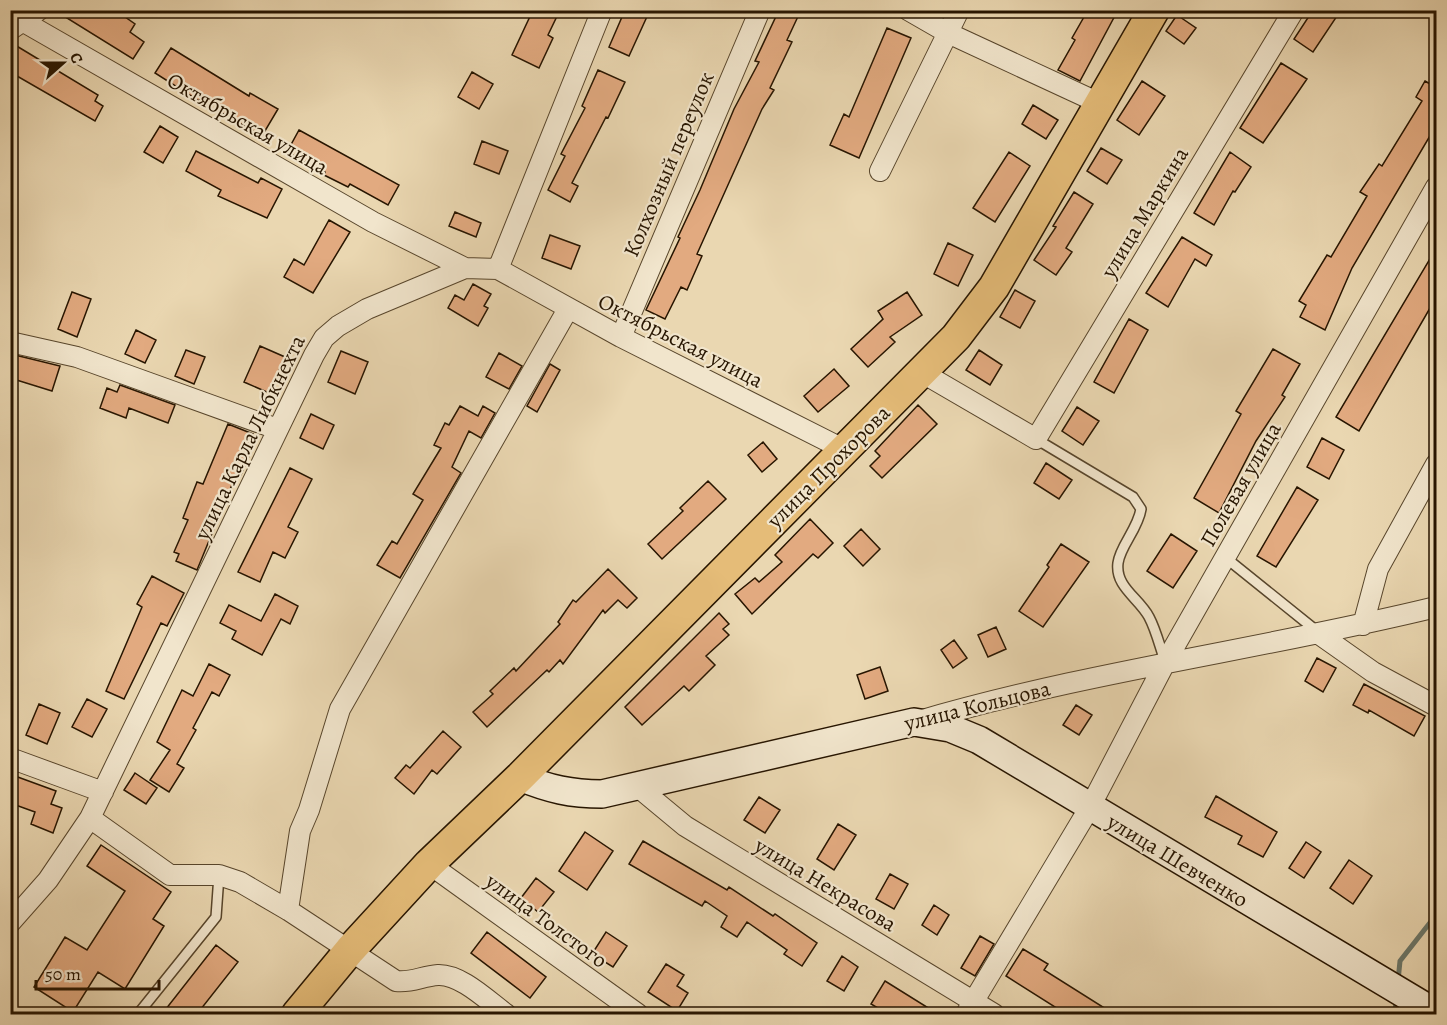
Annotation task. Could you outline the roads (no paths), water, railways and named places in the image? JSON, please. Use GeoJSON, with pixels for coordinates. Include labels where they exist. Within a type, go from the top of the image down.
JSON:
{"type":"FeatureCollection","features":[{"type":"Feature","properties":{"kind":"main road","name":"улица Прохорова"},"geometry":{"type":"LineString","coordinates":[[297,1014],[350,950],[429,864],[520,777],[956,337],[994,286],[1154,10]]}},
{"type":"Feature","properties":{"kind":"main road","name":"улица Кольцова"},"geometry":{"type":"LineString","coordinates":[[520,777],[552,790],[575,794],[602,794],[914,722]]}},
{"type":"Feature","properties":{"kind":"main road","name":"улица Шевченко"},"geometry":{"type":"LineString","coordinates":[[914,722],[950,728],[979,740],[1431,1010]]}},
{"type":"Feature","properties":{"kind":"street"},"geometry":{"type":"LineString","coordinates":[[498,269],[602,10]]}},
{"type":"Feature","properties":{"kind":"street","name":"Колхозный переулок"},"geometry":{"type":"LineString","coordinates":[[621,337],[760,10]]}},
{"type":"Feature","properties":{"kind":"street"},"geometry":{"type":"LineString","coordinates":[[908,10],[948,33],[1099,103]]}},
{"type":"Feature","properties":{"kind":"street"},"geometry":{"type":"LineString","coordinates":[[880,171],[959,10]]}},
{"type":"Feature","properties":{"kind":"street","name":"улица Маркина"},"geometry":{"type":"LineString","coordinates":[[1036,439],[1294,10]]}},
{"type":"Feature","properties":{"kind":"street","name":"Октябрьская улица"},"geometry":{"type":"LineString","coordinates":[[21,19],[373,222],[465,268]]}},
{"type":"Feature","properties":{"kind":"street","name":"Полевая улица"},"geometry":{"type":"LineString","coordinates":[[970,1008],[1090,807],[1165,663],[1437,187]]}},
{"type":"Feature","properties":{"kind":"street","name":"улица Карла Либкнехта"},"geometry":{"type":"LineString","coordinates":[[10,923],[48,880],[90,818],[277,429],[324,338],[338,326],[367,309],[465,268],[498,269]]}},
{"type":"Feature","properties":{"kind":"street","name":"Октябрьская улица"},"geometry":{"type":"LineString","coordinates":[[498,269],[621,337],[845,450]]}},
{"type":"Feature","properties":{"kind":"street"},"geometry":{"type":"LineString","coordinates":[[288,910],[300,831],[309,810],[340,709],[568,309]]}},
{"type":"Feature","properties":{"kind":"street"},"geometry":{"type":"LineString","coordinates":[[10,342],[77,357],[277,429]]}},
{"type":"Feature","properties":{"kind":"street"},"geometry":{"type":"LineString","coordinates":[[921,372],[1036,439]]}},
{"type":"Feature","properties":{"kind":"street"},"geometry":{"type":"LineString","coordinates":[[1363,625],[1378,569],[1437,464]]}},
{"type":"Feature","properties":{"kind":"street","name":"улица Кольцова"},"geometry":{"type":"LineString","coordinates":[[914,722],[982,702],[1089,677],[1319,634],[1437,607]]}},
{"type":"Feature","properties":{"kind":"street"},"geometry":{"type":"LineString","coordinates":[[1319,634],[1373,672],[1437,706]]}},
{"type":"Feature","properties":{"kind":"street"},"geometry":{"type":"LineString","coordinates":[[10,758],[103,792]]}},
{"type":"Feature","properties":{"kind":"street","name":"улица Некрасова"},"geometry":{"type":"LineString","coordinates":[[638,787],[685,826],[970,1008],[994,1014]]}},
{"type":"Feature","properties":{"kind":"street"},"geometry":{"type":"LineString","coordinates":[[90,818],[170,875],[219,875],[240,882],[288,910],[396,981],[408,983],[424,977],[441,975],[456,979],[506,1014]]}},
{"type":"Feature","properties":{"kind":"street","name":"улица Толстого"},"geometry":{"type":"LineString","coordinates":[[429,864],[638,1014]]}},
{"type":"Feature","properties":{"kind":"lane"},"geometry":{"type":"LineString","coordinates":[[1036,439],[1133,497],[1142,509],[1139,524],[1118,560],[1117,573],[1124,588],[1149,617],[1165,663]]}},
{"type":"Feature","properties":{"kind":"lane"},"geometry":{"type":"LineString","coordinates":[[1226,558],[1319,634]]}},
{"type":"Feature","properties":{"kind":"lane"},"geometry":{"type":"LineString","coordinates":[[138,1014],[216,916],[219,875]]}},
{"type":"Feature","properties":{"kind":"waterway"},"geometry":{"type":"LineString","coordinates":[[1398,981],[1400,961],[1436,915]]}},
{"type":"Feature","properties":{"kind":"waterway"},"geometry":{"type":"LineString","coordinates":[[1395,1014],[1396,999]]}}]}
